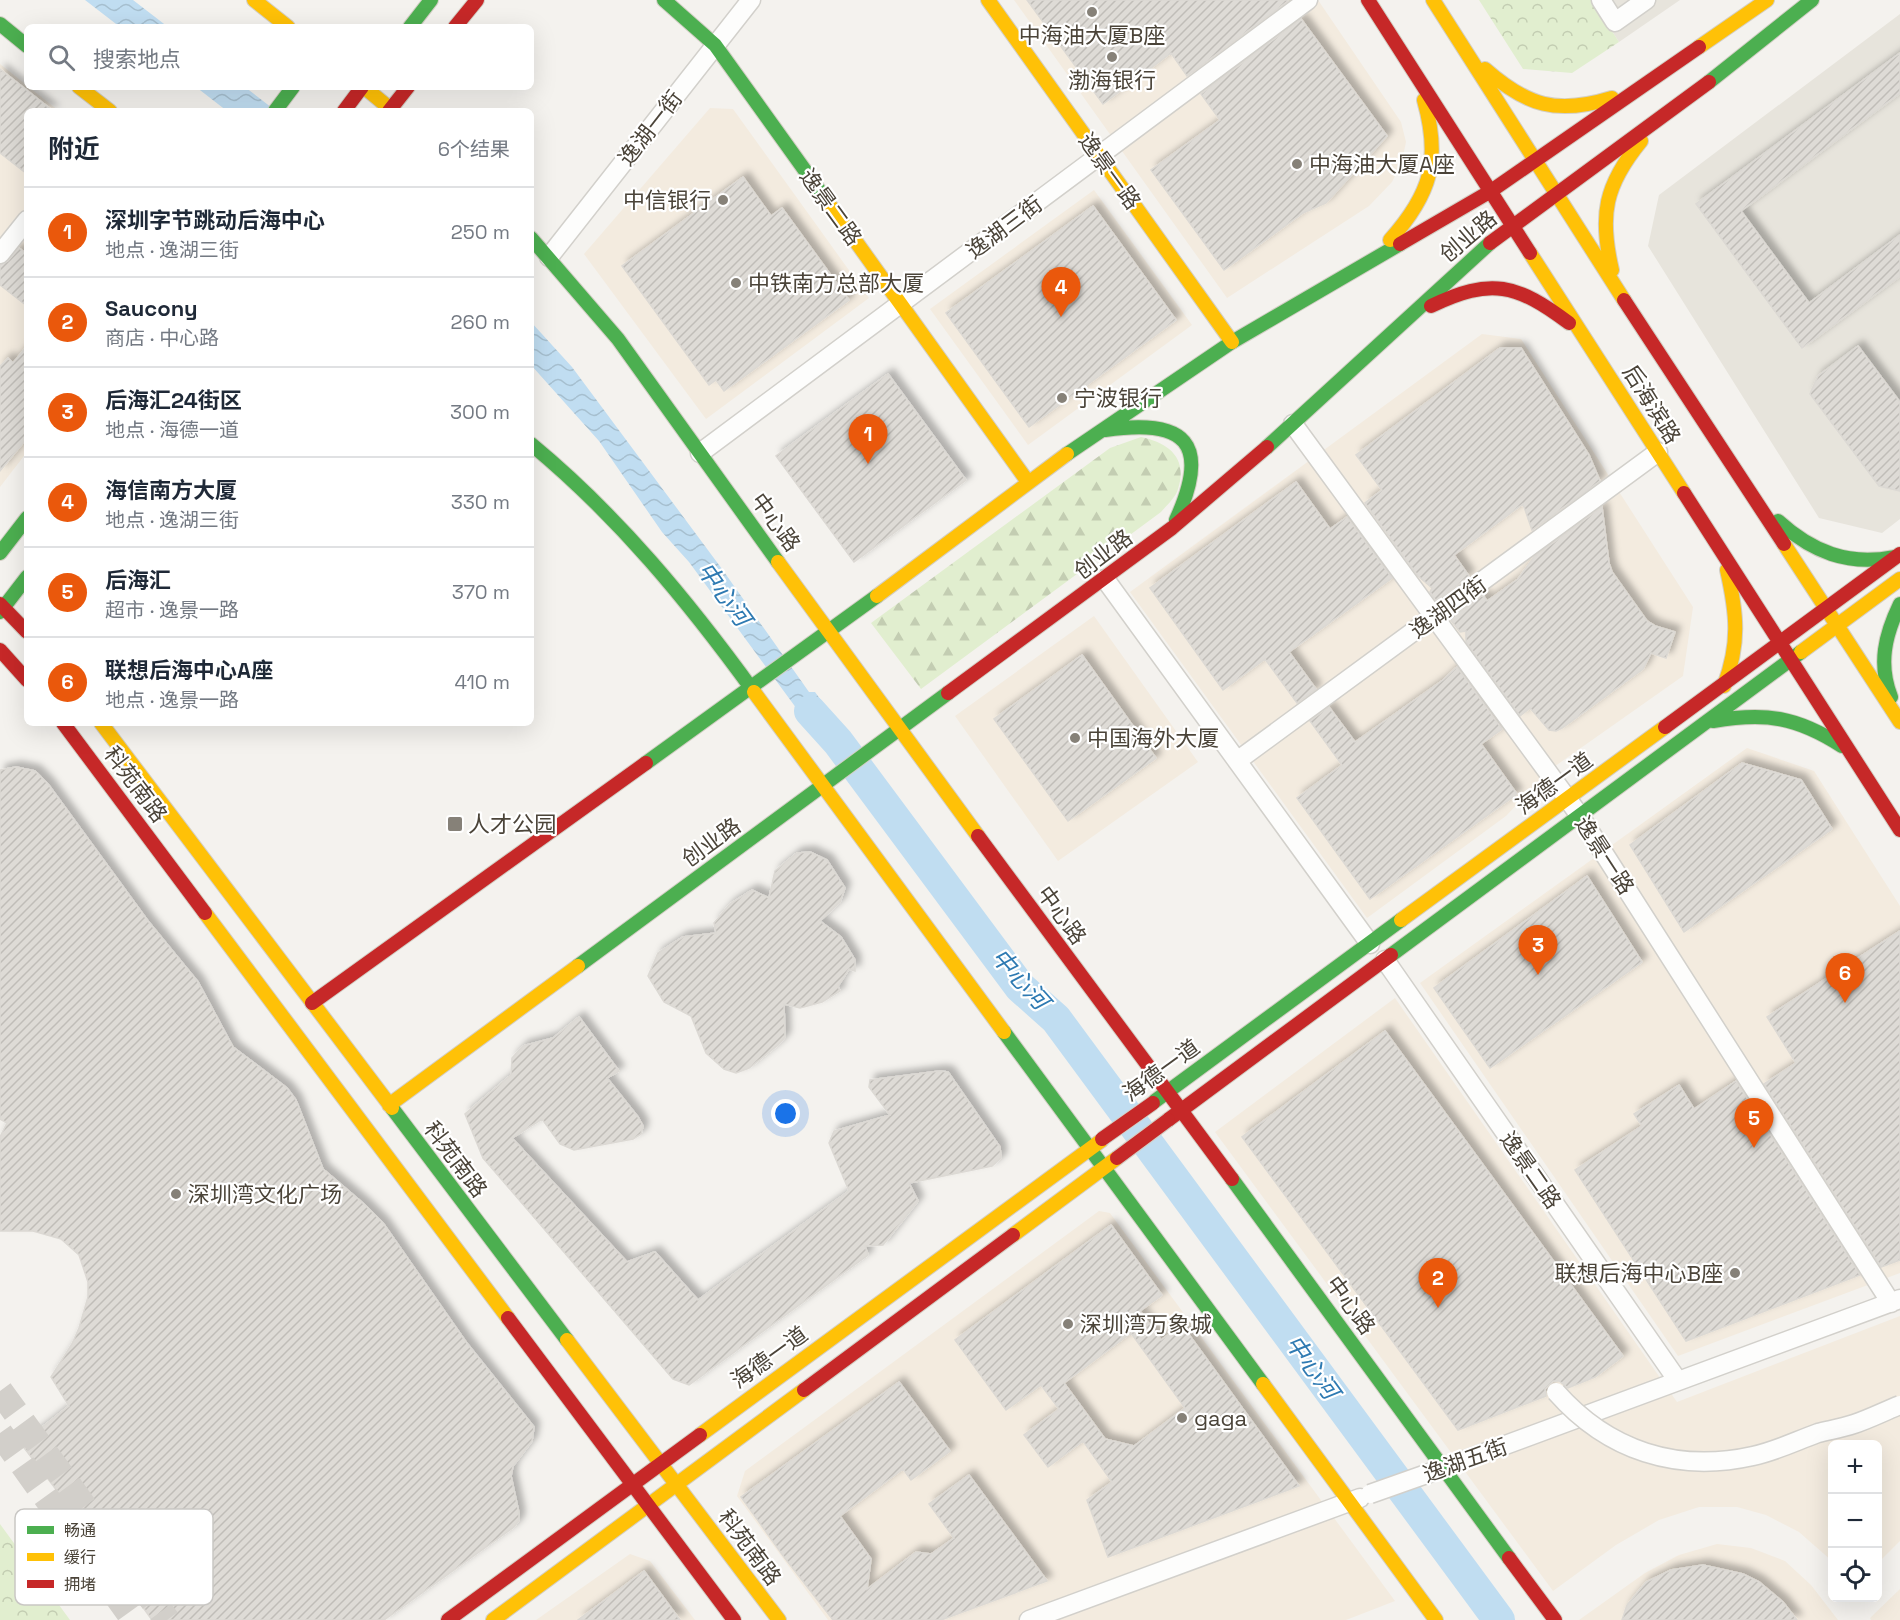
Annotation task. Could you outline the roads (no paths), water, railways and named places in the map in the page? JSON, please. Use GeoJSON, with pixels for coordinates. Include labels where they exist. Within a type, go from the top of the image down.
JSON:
{"type":"FeatureCollection","features":[{"type":"Feature","properties":{"kind":"main road"},"geometry":{"type":"LineString","coordinates":[[253,0],[276,24]]}},
{"type":"Feature","properties":{"kind":"main road"},"geometry":{"type":"LineString","coordinates":[[253,0],[284,24]]}},
{"type":"Feature","properties":{"kind":"main road"},"geometry":{"type":"LineString","coordinates":[[412,24],[431,0]]}},
{"type":"Feature","properties":{"kind":"main road"},"geometry":{"type":"LineString","coordinates":[[457,24],[477,0]]}},
{"type":"Feature","properties":{"kind":"main road","name":"逸景二路"},"geometry":{"type":"LineString","coordinates":[[664,0],[715,45],[1028,482]]}},
{"type":"Feature","properties":{"kind":"main road","name":"逸景一路"},"geometry":{"type":"LineString","coordinates":[[988,0],[1232,342]]}},
{"type":"Feature","properties":{"kind":"main road","name":"后海滨路"},"geometry":{"type":"LineString","coordinates":[[1368,0],[1900,830]]}},
{"type":"Feature","properties":{"kind":"main road","name":"后海滨路"},"geometry":{"type":"LineString","coordinates":[[1433,0],[1616,288],[1754,495],[1837,628],[1900,722]]}},
{"type":"Feature","properties":{"kind":"main road","name":"创业路"},"geometry":{"type":"LineString","coordinates":[[312,1003],[755,685],[1096,432],[1232,342],[1491,191],[1767,0]]}},
{"type":"Feature","properties":{"kind":"main road"},"geometry":{"type":"LineString","coordinates":[[1777,0],[1789,17]]}},
{"type":"Feature","properties":{"kind":"main road","name":"创业路"},"geometry":{"type":"LineString","coordinates":[[388,1105],[1172,528],[1234,478],[1388,334],[1512,225],[1723,72],[1812,0]]}},
{"type":"Feature","properties":{"kind":"main road"},"geometry":{"type":"LineString","coordinates":[[0,24],[24,44]]}},
{"type":"Feature","properties":{"kind":"main road"},"geometry":{"type":"LineString","coordinates":[[1464,48],[1498,81],[1522,97],[1547,108],[1566,110],[1588,107],[1647,81]]}},
{"type":"Feature","properties":{"kind":"main road"},"geometry":{"type":"LineString","coordinates":[[1365,263],[1411,218],[1424,198],[1432,174],[1434,145],[1430,117],[1415,74]]}},
{"type":"Feature","properties":{"kind":"main road"},"geometry":{"type":"LineString","coordinates":[[83,90],[106,108]]}},
{"type":"Feature","properties":{"kind":"main road"},"geometry":{"type":"LineString","coordinates":[[277,108],[291,90]]}},
{"type":"Feature","properties":{"kind":"main road"},"geometry":{"type":"LineString","coordinates":[[346,108],[361,90]]}},
{"type":"Feature","properties":{"kind":"main road"},"geometry":{"type":"LineString","coordinates":[[367,90],[389,108]]}},
{"type":"Feature","properties":{"kind":"main road"},"geometry":{"type":"LineString","coordinates":[[392,108],[406,90]]}},
{"type":"Feature","properties":{"kind":"main road"},"geometry":{"type":"LineString","coordinates":[[1616,288],[1604,232],[1603,208],[1624,162],[1671,109]]}},
{"type":"Feature","properties":{"kind":"main road","name":"中心路"},"geometry":{"type":"LineString","coordinates":[[534,241],[618,339],[899,730],[1182,1110],[1439,1469],[1555,1620]]}},
{"type":"Feature","properties":{"kind":"main road"},"geometry":{"type":"LineString","coordinates":[[1388,334],[1454,294],[1480,286],[1503,286],[1527,294],[1583,334]]}},
{"type":"Feature","properties":{"kind":"main road"},"geometry":{"type":"LineString","coordinates":[[1096,432],[1138,424],[1156,425],[1171,430],[1183,440],[1191,452],[1195,466],[1194,481],[1172,528]]}},
{"type":"Feature","properties":{"kind":"main road"},"geometry":{"type":"LineString","coordinates":[[534,446],[579,484],[635,542],[755,685],[828,782],[1090,1149],[1436,1620]]}},
{"type":"Feature","properties":{"kind":"main road"},"geometry":{"type":"LineString","coordinates":[[1754,495],[1793,536],[1836,558],[1859,561],[1884,560],[1899,555]]}},
{"type":"Feature","properties":{"kind":"main road"},"geometry":{"type":"LineString","coordinates":[[0,553],[24,522]]}},
{"type":"Feature","properties":{"kind":"main road"},"geometry":{"type":"LineString","coordinates":[[1688,738],[1709,711],[1725,684],[1735,660],[1738,619],[1723,552]]}},
{"type":"Feature","properties":{"kind":"main road","name":"海德一道"},"geometry":{"type":"LineString","coordinates":[[448,1620],[1899,555]]}},
{"type":"Feature","properties":{"kind":"main road","name":"海德一道"},"geometry":{"type":"LineString","coordinates":[[493,1620],[1837,628],[1900,579]]}},
{"type":"Feature","properties":{"kind":"main road"},"geometry":{"type":"LineString","coordinates":[[24,581],[1,608],[24,629]]}},
{"type":"Feature","properties":{"kind":"main road"},"geometry":{"type":"LineString","coordinates":[[1900,604],[1884,640],[1883,660],[1884,681],[1900,717]]}},
{"type":"Feature","properties":{"kind":"main road"},"geometry":{"type":"LineString","coordinates":[[0,650],[24,677]]}},
{"type":"Feature","properties":{"kind":"main road"},"geometry":{"type":"LineString","coordinates":[[1688,738],[1713,721],[1738,716],[1781,716],[1825,734],[1850,751]]}},
{"type":"Feature","properties":{"kind":"main road","name":"科苑南路"},"geometry":{"type":"LineString","coordinates":[[65,726],[734,1620]]}},
{"type":"Feature","properties":{"kind":"main road","name":"科苑南路"},"geometry":{"type":"LineString","coordinates":[[103,726],[779,1620]]}},
{"type":"Feature","properties":{"kind":"street","name":"逸湖一街"},"geometry":{"type":"LineString","coordinates":[[549,257],[751,0]]}},
{"type":"Feature","properties":{"kind":"street","name":"逸湖三街"},"geometry":{"type":"LineString","coordinates":[[700,453],[1308,0]]}},
{"type":"Feature","properties":{"kind":"street"},"geometry":{"type":"LineString","coordinates":[[1600,0],[1615,22],[1647,0]]}},
{"type":"Feature","properties":{"kind":"street"},"geometry":{"type":"LineString","coordinates":[[0,254],[24,224]]}},
{"type":"Feature","properties":{"kind":"street","name":"逸景一路"},"geometry":{"type":"LineString","coordinates":[[1293,424],[1580,816],[1895,1301]]}},
{"type":"Feature","properties":{"kind":"street","name":"逸湖四街"},"geometry":{"type":"LineString","coordinates":[[1237,761],[1658,452]]}},
{"type":"Feature","properties":{"kind":"street"},"geometry":{"type":"LineString","coordinates":[[1105,579],[1370,944]]}},
{"type":"Feature","properties":{"kind":"street","name":"逸景二路"},"geometry":{"type":"LineString","coordinates":[[1385,960],[1678,1381]]}},
{"type":"Feature","properties":{"kind":"street","name":"逸湖五街"},"geometry":{"type":"LineString","coordinates":[[1029,1620],[1895,1301]]}},
{"type":"Feature","properties":{"kind":"street"},"geometry":{"type":"LineString","coordinates":[[1556,1392],[1585,1421],[1627,1448],[1660,1459],[1710,1463],[1754,1456],[1784,1448],[1818,1434],[1854,1424],[1900,1405]]}},
{"type":"Feature","properties":{"kind":"water"},"geometry":{"type":"Polygon","coordinates":[[[85,0],[133,0],[164,24],[116,24],[85,0]]]}},
{"type":"Feature","properties":{"kind":"water"},"geometry":{"type":"Polygon","coordinates":[[[200,90],[249,90],[272,108],[223,108],[200,90]]]}},
{"type":"Feature","properties":{"kind":"water"},"geometry":{"type":"Polygon","coordinates":[[[534,325],[572,367],[722,569],[809,692],[815,692],[847,736],[827,750],[689,562],[662,532],[599,441],[534,368],[534,325]]]}},
{"type":"Feature","properties":{"kind":"waterway","name":"中心河"},"geometry":{"type":"LineString","coordinates":[[810,711],[838,742],[1020,987],[1056,1019],[1499,1620]]}},
{"type":"Feature","properties":{"kind":"tunnel"},"geometry":{"type":"LineString","coordinates":[[0,1391],[86,1509]]}},
{"type":"Feature","properties":{"kind":"tunnel"},"geometry":{"type":"LineString","coordinates":[[0,1433],[54,1509]]}},
{"type":"Feature","properties":{"kind":"tunnel"},"geometry":{"type":"LineString","coordinates":[[123,1605],[134,1620]]}},
{"type":"Feature","properties":{"kind":"tunnel"},"geometry":{"type":"LineString","coordinates":[[156,1605],[167,1620]]}},
{"type":"Feature","properties":{"kind":"place","name":"中海油大厦B座"},"geometry":{"type":"Point","coordinates":[1092,12]}},
{"type":"Feature","properties":{"kind":"place","name":"渤海银行"},"geometry":{"type":"Point","coordinates":[1112,57]}},
{"type":"Feature","properties":{"kind":"place","name":"中海油大厦A座"},"geometry":{"type":"Point","coordinates":[1297,164]}},
{"type":"Feature","properties":{"kind":"place","name":"中信银行"},"geometry":{"type":"Point","coordinates":[723,200]}},
{"type":"Feature","properties":{"kind":"place","name":"中铁南方总部大厦"},"geometry":{"type":"Point","coordinates":[736,283]}},
{"type":"Feature","properties":{"kind":"place","name":"海信南方大厦"},"geometry":{"type":"Point","coordinates":[1061,317]}},
{"type":"Feature","properties":{"kind":"place","name":"宁波银行"},"geometry":{"type":"Point","coordinates":[1062,398]}},
{"type":"Feature","properties":{"kind":"place","name":"深圳字节跳动后海中心"},"geometry":{"type":"Point","coordinates":[868,464]}},
{"type":"Feature","properties":{"kind":"place","name":"中国海外大厦"},"geometry":{"type":"Point","coordinates":[1075,738]}},
{"type":"Feature","properties":{"kind":"place","name":"人才公园"},"geometry":{"type":"Point","coordinates":[455,824]}},
{"type":"Feature","properties":{"kind":"place","name":"后海汇24街区"},"geometry":{"type":"Point","coordinates":[1538,975]}},
{"type":"Feature","properties":{"kind":"place","name":"联想后海中心A座"},"geometry":{"type":"Point","coordinates":[1845,1003]}},
{"type":"Feature","properties":{"kind":"place","name":"后海汇"},"geometry":{"type":"Point","coordinates":[1754,1148]}},
{"type":"Feature","properties":{"kind":"place","name":"深圳湾文化广场"},"geometry":{"type":"Point","coordinates":[176,1194]}},
{"type":"Feature","properties":{"kind":"place","name":"联想后海中心B座"},"geometry":{"type":"Point","coordinates":[1735,1273]}},
{"type":"Feature","properties":{"kind":"place","name":"Saucony"},"geometry":{"type":"Point","coordinates":[1438,1308]}},
{"type":"Feature","properties":{"kind":"place","name":"深圳湾万象城"},"geometry":{"type":"Point","coordinates":[1068,1324]}},
{"type":"Feature","properties":{"kind":"place","name":"gaga"},"geometry":{"type":"Point","coordinates":[1182,1418]}}]}
